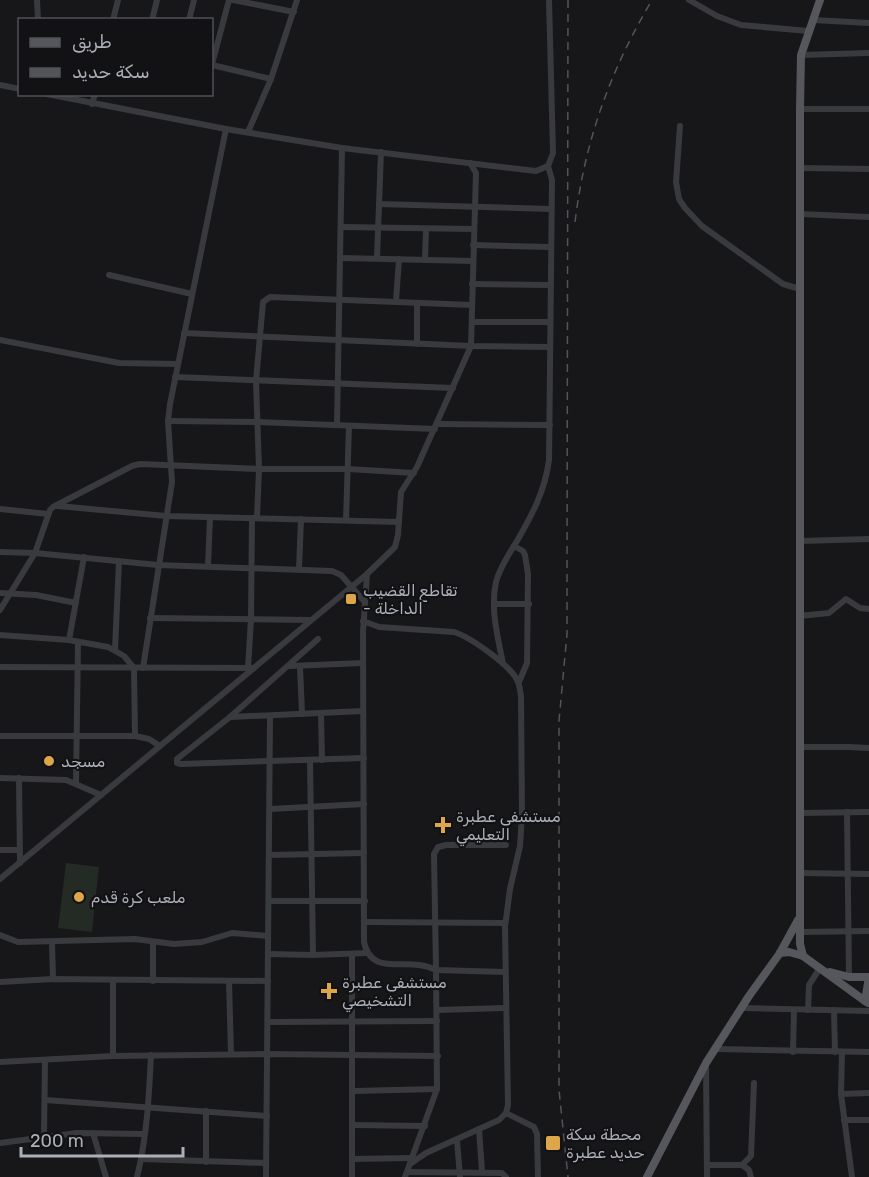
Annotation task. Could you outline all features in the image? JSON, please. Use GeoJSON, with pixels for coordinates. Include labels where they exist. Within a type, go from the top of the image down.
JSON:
{"type":"FeatureCollection","features":[{"type":"Feature","properties":{"kind":"main road"},"geometry":{"type":"LineString","coordinates":[[803,956],[799,919],[800,108],[801,55],[820,0]]}},
{"type":"Feature","properties":{"kind":"main road"},"geometry":{"type":"LineString","coordinates":[[647,1177],[706,1063],[780,953],[799,919]]}},
{"type":"Feature","properties":{"kind":"main road"},"geometry":{"type":"LineString","coordinates":[[780,953],[789,952],[803,956],[867,1003]]}},
{"type":"Feature","properties":{"kind":"main road"},"geometry":{"type":"LineString","coordinates":[[822,970],[849,977],[868,977],[867,1003]]}},
{"type":"Feature","properties":{"kind":"street"},"geometry":{"type":"LineString","coordinates":[[38,0],[38,18]]}},
{"type":"Feature","properties":{"kind":"street"},"geometry":{"type":"LineString","coordinates":[[114,18],[118,0]]}},
{"type":"Feature","properties":{"kind":"street"},"geometry":{"type":"LineString","coordinates":[[152,18],[157,0]]}},
{"type":"Feature","properties":{"kind":"street"},"geometry":{"type":"LineString","coordinates":[[190,18],[194,0]]}},
{"type":"Feature","properties":{"kind":"street"},"geometry":{"type":"LineString","coordinates":[[213,62],[231,0],[294,12]]}},
{"type":"Feature","properties":{"kind":"street"},"geometry":{"type":"LineString","coordinates":[[248,132],[271,79],[297,0]]}},
{"type":"Feature","properties":{"kind":"street"},"geometry":{"type":"LineString","coordinates":[[503,664],[494,604],[496,582],[503,565],[534,512],[543,491],[549,460],[552,180],[548,166],[553,153],[549,0]]}},
{"type":"Feature","properties":{"kind":"street"},"geometry":{"type":"LineString","coordinates":[[689,0],[717,16],[741,25],[808,31]]}},
{"type":"Feature","properties":{"kind":"street"},"geometry":{"type":"LineString","coordinates":[[813,20],[869,23]]}},
{"type":"Feature","properties":{"kind":"street"},"geometry":{"type":"LineString","coordinates":[[801,55],[869,53]]}},
{"type":"Feature","properties":{"kind":"street"},"geometry":{"type":"LineString","coordinates":[[213,65],[271,79]]}},
{"type":"Feature","properties":{"kind":"street"},"geometry":{"type":"LineString","coordinates":[[0,85],[18,89]]}},
{"type":"Feature","properties":{"kind":"street"},"geometry":{"type":"LineString","coordinates":[[56,96],[226,129],[342,148],[536,171],[548,166]]}},
{"type":"Feature","properties":{"kind":"street"},"geometry":{"type":"LineString","coordinates":[[92,104],[94,96]]}},
{"type":"Feature","properties":{"kind":"street"},"geometry":{"type":"LineString","coordinates":[[800,108],[869,109]]}},
{"type":"Feature","properties":{"kind":"street"},"geometry":{"type":"LineString","coordinates":[[680,126],[676,182],[679,199],[685,208],[702,226],[783,284],[800,290]]}},
{"type":"Feature","properties":{"kind":"street"},"geometry":{"type":"LineString","coordinates":[[143,668],[172,482],[168,421],[226,129]]}},
{"type":"Feature","properties":{"kind":"street"},"geometry":{"type":"LineString","coordinates":[[337,425],[342,148]]}},
{"type":"Feature","properties":{"kind":"street"},"geometry":{"type":"LineString","coordinates":[[377,258],[381,152]]}},
{"type":"Feature","properties":{"kind":"street"},"geometry":{"type":"LineString","coordinates":[[0,879],[251,668],[367,574],[395,547],[401,492],[414,473],[471,346],[476,173],[470,163]]}},
{"type":"Feature","properties":{"kind":"street"},"geometry":{"type":"LineString","coordinates":[[476,173],[483,164]]}},
{"type":"Feature","properties":{"kind":"street"},"geometry":{"type":"LineString","coordinates":[[800,168],[869,169]]}},
{"type":"Feature","properties":{"kind":"street"},"geometry":{"type":"LineString","coordinates":[[379,204],[551,209]]}},
{"type":"Feature","properties":{"kind":"street"},"geometry":{"type":"LineString","coordinates":[[800,214],[869,218]]}},
{"type":"Feature","properties":{"kind":"street"},"geometry":{"type":"LineString","coordinates":[[342,227],[474,229]]}},
{"type":"Feature","properties":{"kind":"street"},"geometry":{"type":"LineString","coordinates":[[425,260],[426,229]]}},
{"type":"Feature","properties":{"kind":"street"},"geometry":{"type":"LineString","coordinates":[[473,245],[551,246]]}},
{"type":"Feature","properties":{"kind":"street"},"geometry":{"type":"LineString","coordinates":[[341,258],[472,261]]}},
{"type":"Feature","properties":{"kind":"street"},"geometry":{"type":"LineString","coordinates":[[396,301],[399,259]]}},
{"type":"Feature","properties":{"kind":"street"},"geometry":{"type":"LineString","coordinates":[[109,275],[192,294]]}},
{"type":"Feature","properties":{"kind":"street"},"geometry":{"type":"LineString","coordinates":[[472,284],[550,285]]}},
{"type":"Feature","properties":{"kind":"street"},"geometry":{"type":"LineString","coordinates":[[251,668],[252,567],[259,469],[256,381],[263,303],[270,297],[472,305]]}},
{"type":"Feature","properties":{"kind":"street"},"geometry":{"type":"LineString","coordinates":[[417,303],[417,344]]}},
{"type":"Feature","properties":{"kind":"street"},"geometry":{"type":"LineString","coordinates":[[472,321],[550,322]]}},
{"type":"Feature","properties":{"kind":"street"},"geometry":{"type":"LineString","coordinates":[[184,333],[417,344],[549,347]]}},
{"type":"Feature","properties":{"kind":"street"},"geometry":{"type":"LineString","coordinates":[[0,340],[119,363],[178,364]]}},
{"type":"Feature","properties":{"kind":"street"},"geometry":{"type":"LineString","coordinates":[[175,377],[453,388]]}},
{"type":"Feature","properties":{"kind":"street"},"geometry":{"type":"LineString","coordinates":[[168,421],[436,427],[550,425]]}},
{"type":"Feature","properties":{"kind":"street"},"geometry":{"type":"LineString","coordinates":[[346,520],[350,426]]}},
{"type":"Feature","properties":{"kind":"street"},"geometry":{"type":"LineString","coordinates":[[0,610],[35,553],[48,514],[53,507],[132,466],[151,464],[414,473]]}},
{"type":"Feature","properties":{"kind":"street"},"geometry":{"type":"LineString","coordinates":[[57,506],[166,516],[399,522]]}},
{"type":"Feature","properties":{"kind":"street"},"geometry":{"type":"LineString","coordinates":[[0,509],[48,514]]}},
{"type":"Feature","properties":{"kind":"street"},"geometry":{"type":"LineString","coordinates":[[208,566],[210,517]]}},
{"type":"Feature","properties":{"kind":"street"},"geometry":{"type":"LineString","coordinates":[[299,569],[301,519]]}},
{"type":"Feature","properties":{"kind":"street"},"geometry":{"type":"LineString","coordinates":[[800,541],[869,539]]}},
{"type":"Feature","properties":{"kind":"street"},"geometry":{"type":"LineString","coordinates":[[352,1159],[411,1161],[499,1120],[506,1113],[508,1065],[505,923],[520,846],[522,756],[519,682],[527,663],[529,604],[527,562],[523,551],[514,546]]}},
{"type":"Feature","properties":{"kind":"street"},"geometry":{"type":"LineString","coordinates":[[0,552],[84,557],[158,565],[338,572],[364,601]]}},
{"type":"Feature","properties":{"kind":"street"},"geometry":{"type":"LineString","coordinates":[[69,640],[84,557]]}},
{"type":"Feature","properties":{"kind":"street"},"geometry":{"type":"LineString","coordinates":[[115,649],[119,561]]}},
{"type":"Feature","properties":{"kind":"street"},"geometry":{"type":"LineString","coordinates":[[367,574],[363,621],[364,942],[367,953],[373,960],[383,963],[423,964],[436,970],[505,972]]}},
{"type":"Feature","properties":{"kind":"street"},"geometry":{"type":"LineString","coordinates":[[0,593],[36,595],[76,603]]}},
{"type":"Feature","properties":{"kind":"street"},"geometry":{"type":"LineString","coordinates":[[799,616],[829,613],[846,599],[860,608],[869,609]]}},
{"type":"Feature","properties":{"kind":"street"},"geometry":{"type":"LineString","coordinates":[[494,604],[529,604]]}},
{"type":"Feature","properties":{"kind":"street"},"geometry":{"type":"LineString","coordinates":[[150,618],[310,620]]}},
{"type":"Feature","properties":{"kind":"street"},"geometry":{"type":"LineString","coordinates":[[363,621],[379,627],[454,632],[463,635],[503,664],[519,682]]}},
{"type":"Feature","properties":{"kind":"street"},"geometry":{"type":"LineString","coordinates":[[363,632],[379,627]]}},
{"type":"Feature","properties":{"kind":"street"},"geometry":{"type":"LineString","coordinates":[[0,635],[41,636],[115,649],[134,668],[135,736]]}},
{"type":"Feature","properties":{"kind":"street"},"geometry":{"type":"LineString","coordinates":[[318,639],[290,666],[177,759],[177,763],[364,758]]}},
{"type":"Feature","properties":{"kind":"street"},"geometry":{"type":"LineString","coordinates":[[76,783],[78,642]]}},
{"type":"Feature","properties":{"kind":"street"},"geometry":{"type":"LineString","coordinates":[[290,666],[363,663]]}},
{"type":"Feature","properties":{"kind":"street"},"geometry":{"type":"LineString","coordinates":[[300,666],[302,714]]}},
{"type":"Feature","properties":{"kind":"street"},"geometry":{"type":"LineString","coordinates":[[0,667],[251,668]]}},
{"type":"Feature","properties":{"kind":"street"},"geometry":{"type":"LineString","coordinates":[[230,717],[363,711]]}},
{"type":"Feature","properties":{"kind":"street"},"geometry":{"type":"LineString","coordinates":[[321,713],[322,760]]}},
{"type":"Feature","properties":{"kind":"street"},"geometry":{"type":"LineString","coordinates":[[266,1177],[270,716]]}},
{"type":"Feature","properties":{"kind":"street"},"geometry":{"type":"LineString","coordinates":[[0,736],[135,736],[149,739],[160,746]]}},
{"type":"Feature","properties":{"kind":"street"},"geometry":{"type":"LineString","coordinates":[[799,747],[869,748]]}},
{"type":"Feature","properties":{"kind":"street"},"geometry":{"type":"LineString","coordinates":[[310,760],[313,956]]}},
{"type":"Feature","properties":{"kind":"street"},"geometry":{"type":"LineString","coordinates":[[0,778],[66,780],[101,795]]}},
{"type":"Feature","properties":{"kind":"street"},"geometry":{"type":"LineString","coordinates":[[19,778],[20,863]]}},
{"type":"Feature","properties":{"kind":"street"},"geometry":{"type":"LineString","coordinates":[[270,809],[364,804]]}},
{"type":"Feature","properties":{"kind":"street"},"geometry":{"type":"LineString","coordinates":[[847,812],[849,977]]}},
{"type":"Feature","properties":{"kind":"street"},"geometry":{"type":"LineString","coordinates":[[800,813],[869,812]]}},
{"type":"Feature","properties":{"kind":"street"},"geometry":{"type":"LineString","coordinates":[[506,845],[446,845],[435,850],[437,1089],[406,1175],[460,1175],[482,1172],[502,1173],[506,1177]]}},
{"type":"Feature","properties":{"kind":"street"},"geometry":{"type":"LineString","coordinates":[[0,850],[19,850]]}},
{"type":"Feature","properties":{"kind":"street"},"geometry":{"type":"LineString","coordinates":[[269,855],[364,853]]}},
{"type":"Feature","properties":{"kind":"street"},"geometry":{"type":"LineString","coordinates":[[799,873],[869,874]]}},
{"type":"Feature","properties":{"kind":"street"},"geometry":{"type":"LineString","coordinates":[[269,902],[365,901]]}},
{"type":"Feature","properties":{"kind":"street"},"geometry":{"type":"LineString","coordinates":[[364,922],[505,923]]}},
{"type":"Feature","properties":{"kind":"street"},"geometry":{"type":"LineString","coordinates":[[800,932],[869,931]]}},
{"type":"Feature","properties":{"kind":"street"},"geometry":{"type":"LineString","coordinates":[[0,935],[18,942],[135,939],[174,944],[202,942],[232,933],[268,936]]}},
{"type":"Feature","properties":{"kind":"street"},"geometry":{"type":"LineString","coordinates":[[52,942],[53,980]]}},
{"type":"Feature","properties":{"kind":"street"},"geometry":{"type":"LineString","coordinates":[[153,942],[153,981]]}},
{"type":"Feature","properties":{"kind":"street"},"geometry":{"type":"LineString","coordinates":[[268,954],[313,956],[367,953]]}},
{"type":"Feature","properties":{"kind":"street"},"geometry":{"type":"LineString","coordinates":[[352,955],[352,1177]]}},
{"type":"Feature","properties":{"kind":"street"},"geometry":{"type":"LineString","coordinates":[[808,1010],[809,985],[822,970]]}},
{"type":"Feature","properties":{"kind":"street"},"geometry":{"type":"LineString","coordinates":[[0,982],[53,980],[268,981]]}},
{"type":"Feature","properties":{"kind":"street"},"geometry":{"type":"LineString","coordinates":[[113,981],[113,1056]]}},
{"type":"Feature","properties":{"kind":"street"},"geometry":{"type":"LineString","coordinates":[[229,981],[231,1054]]}},
{"type":"Feature","properties":{"kind":"street"},"geometry":{"type":"LineString","coordinates":[[437,1010],[505,1008]]}},
{"type":"Feature","properties":{"kind":"street"},"geometry":{"type":"LineString","coordinates":[[742,1008],[869,1011]]}},
{"type":"Feature","properties":{"kind":"street"},"geometry":{"type":"LineString","coordinates":[[793,1052],[794,1010]]}},
{"type":"Feature","properties":{"kind":"street"},"geometry":{"type":"LineString","coordinates":[[834,1010],[841,1094],[852,1177]]}},
{"type":"Feature","properties":{"kind":"street"},"geometry":{"type":"LineString","coordinates":[[268,1022],[437,1021]]}},
{"type":"Feature","properties":{"kind":"street"},"geometry":{"type":"LineString","coordinates":[[717,1049],[869,1052]]}},
{"type":"Feature","properties":{"kind":"street"},"geometry":{"type":"LineString","coordinates":[[136,1177],[141,1159],[148,1107],[151,1055]]}},
{"type":"Feature","properties":{"kind":"street"},"geometry":{"type":"LineString","coordinates":[[0,1062],[151,1055],[438,1056]]}},
{"type":"Feature","properties":{"kind":"street"},"geometry":{"type":"LineString","coordinates":[[44,1136],[45,1060]]}},
{"type":"Feature","properties":{"kind":"street"},"geometry":{"type":"LineString","coordinates":[[706,1063],[707,1177]]}},
{"type":"Feature","properties":{"kind":"street"},"geometry":{"type":"LineString","coordinates":[[751,1174],[754,1083]]}},
{"type":"Feature","properties":{"kind":"street"},"geometry":{"type":"LineString","coordinates":[[353,1091],[437,1089]]}},
{"type":"Feature","properties":{"kind":"street"},"geometry":{"type":"LineString","coordinates":[[841,1094],[869,1093]]}},
{"type":"Feature","properties":{"kind":"street"},"geometry":{"type":"LineString","coordinates":[[45,1100],[267,1116]]}},
{"type":"Feature","properties":{"kind":"street"},"geometry":{"type":"LineString","coordinates":[[206,1111],[206,1162]]}},
{"type":"Feature","properties":{"kind":"street"},"geometry":{"type":"LineString","coordinates":[[506,1113],[534,1127],[537,1134],[538,1177]]}},
{"type":"Feature","properties":{"kind":"street"},"geometry":{"type":"LineString","coordinates":[[844,1120],[869,1120]]}},
{"type":"Feature","properties":{"kind":"street"},"geometry":{"type":"LineString","coordinates":[[352,1125],[425,1126]]}},
{"type":"Feature","properties":{"kind":"street"},"geometry":{"type":"LineString","coordinates":[[479,1129],[482,1172]]}},
{"type":"Feature","properties":{"kind":"street"},"geometry":{"type":"LineString","coordinates":[[0,1143],[44,1136],[93,1133],[144,1134]]}},
{"type":"Feature","properties":{"kind":"street"},"geometry":{"type":"LineString","coordinates":[[93,1133],[106,1177]]}},
{"type":"Feature","properties":{"kind":"street"},"geometry":{"type":"LineString","coordinates":[[457,1140],[460,1175]]}},
{"type":"Feature","properties":{"kind":"street"},"geometry":{"type":"LineString","coordinates":[[707,1165],[742,1165],[751,1156]]}},
{"type":"Feature","properties":{"kind":"street"},"geometry":{"type":"LineString","coordinates":[[141,1159],[266,1163]]}},
{"type":"Feature","properties":{"kind":"street"},"geometry":{"type":"LineString","coordinates":[[742,1165],[751,1174]]}},
{"type":"Feature","properties":{"kind":"shaded area","name":"ملعب كرة قدم"},"geometry":{"type":"Polygon","coordinates":[[[66,863],[99,867],[92,932],[58,928],[66,863]]]}},
{"type":"Feature","properties":{"kind":"railway"},"geometry":{"type":"LineString","coordinates":[[568,0],[567,634],[559,721],[559,1090],[568,1177]]}},
{"type":"Feature","properties":{"kind":"railway"},"geometry":{"type":"LineString","coordinates":[[575,222],[585,163],[601,107],[624,53],[652,0]]}},
{"type":"Feature","properties":{"kind":"place","name":"تقاطع القضيب - الداخلة"},"geometry":{"type":"Point","coordinates":[351,599]}},
{"type":"Feature","properties":{"kind":"place","name":"مسجد"},"geometry":{"type":"Point","coordinates":[49,761]}},
{"type":"Feature","properties":{"kind":"place","name":"مستشفى عطبرة التعليمي"},"geometry":{"type":"Point","coordinates":[443,825]}},
{"type":"Feature","properties":{"kind":"place","name":"ملعب كرة قدم"},"geometry":{"type":"Point","coordinates":[79,897]}},
{"type":"Feature","properties":{"kind":"place","name":"مستشفى عطبرة التشخيصي"},"geometry":{"type":"Point","coordinates":[329,991]}},
{"type":"Feature","properties":{"kind":"place","name":"محطة سكة حديد عطبرة"},"geometry":{"type":"Point","coordinates":[553,1143]}}]}
